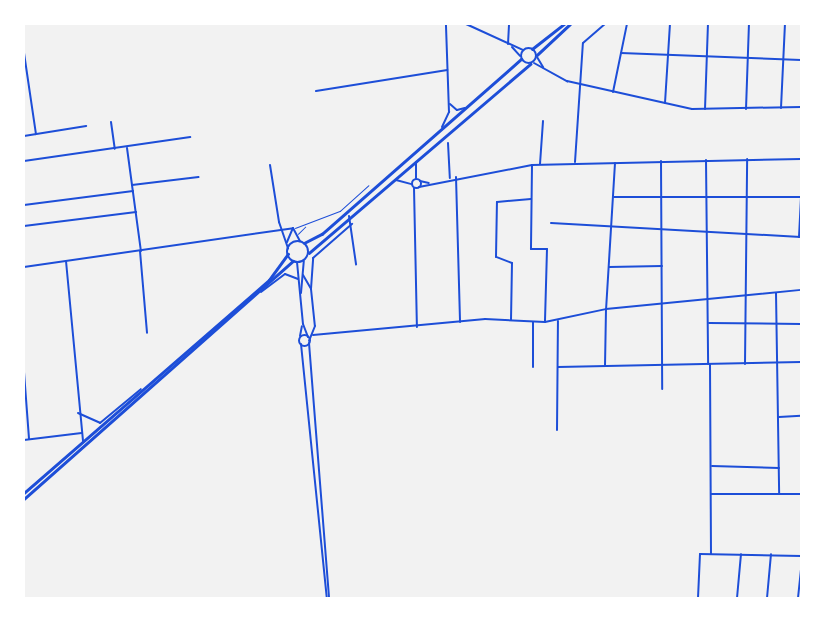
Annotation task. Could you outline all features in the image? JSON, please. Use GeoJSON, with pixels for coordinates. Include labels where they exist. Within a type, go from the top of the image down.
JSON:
{"type":"FeatureCollection","features":[{"type":"Feature","properties":{"kind":"main road"},"geometry":{"type":"LineString","coordinates":[[304,243],[322,234],[471,105],[520,58],[523,50],[532,49],[564,24]]}},
{"type":"Feature","properties":{"kind":"main road"},"geometry":{"type":"LineString","coordinates":[[309,253],[304,243],[300,241],[288,248],[288,254],[293,261],[304,261],[309,253],[349,216],[530,64],[534,63],[537,56],[570,24]]}},
{"type":"Feature","properties":{"kind":"main road"},"geometry":{"type":"LineString","coordinates":[[532,49],[537,56]]}},
{"type":"Feature","properties":{"kind":"main road"},"geometry":{"type":"LineString","coordinates":[[520,58],[530,64]]}},
{"type":"Feature","properties":{"kind":"main road"},"geometry":{"type":"LineString","coordinates":[[24,492],[269,280],[288,254]]}},
{"type":"Feature","properties":{"kind":"main road"},"geometry":{"type":"LineString","coordinates":[[24,499],[261,292],[293,261]]}},
{"type":"Feature","properties":{"kind":"street"},"geometry":{"type":"LineString","coordinates":[[432,138],[448,119],[446,24]]}},
{"type":"Feature","properties":{"kind":"street"},"geometry":{"type":"LineString","coordinates":[[466,24],[523,50]]}},
{"type":"Feature","properties":{"kind":"street"},"geometry":{"type":"LineString","coordinates":[[508,24],[509,44],[520,58]]}},
{"type":"Feature","properties":{"kind":"street"},"geometry":{"type":"LineString","coordinates":[[574,162],[584,44],[605,24]]}},
{"type":"Feature","properties":{"kind":"street"},"geometry":{"type":"LineString","coordinates":[[613,92],[627,24]]}},
{"type":"Feature","properties":{"kind":"street"},"geometry":{"type":"LineString","coordinates":[[665,103],[670,24]]}},
{"type":"Feature","properties":{"kind":"street"},"geometry":{"type":"LineString","coordinates":[[705,110],[708,24]]}},
{"type":"Feature","properties":{"kind":"street"},"geometry":{"type":"LineString","coordinates":[[746,109],[749,24]]}},
{"type":"Feature","properties":{"kind":"street"},"geometry":{"type":"LineString","coordinates":[[781,108],[785,24]]}},
{"type":"Feature","properties":{"kind":"street"},"geometry":{"type":"LineString","coordinates":[[621,53],[801,60]]}},
{"type":"Feature","properties":{"kind":"street"},"geometry":{"type":"LineString","coordinates":[[24,54],[36,134]]}},
{"type":"Feature","properties":{"kind":"street"},"geometry":{"type":"LineString","coordinates":[[537,56],[544,67]]}},
{"type":"Feature","properties":{"kind":"street"},"geometry":{"type":"LineString","coordinates":[[534,63],[580,84],[705,110],[801,107]]}},
{"type":"Feature","properties":{"kind":"street"},"geometry":{"type":"LineString","coordinates":[[316,91],[447,70]]}},
{"type":"Feature","properties":{"kind":"street"},"geometry":{"type":"LineString","coordinates":[[448,102],[457,110],[471,105]]}},
{"type":"Feature","properties":{"kind":"street"},"geometry":{"type":"LineString","coordinates":[[540,164],[543,121]]}},
{"type":"Feature","properties":{"kind":"street"},"geometry":{"type":"LineString","coordinates":[[111,122],[115,149]]}},
{"type":"Feature","properties":{"kind":"street"},"geometry":{"type":"LineString","coordinates":[[24,136],[86,126]]}},
{"type":"Feature","properties":{"kind":"street"},"geometry":{"type":"LineString","coordinates":[[24,161],[127,148],[190,137]]}},
{"type":"Feature","properties":{"kind":"street"},"geometry":{"type":"LineString","coordinates":[[448,143],[450,178]]}},
{"type":"Feature","properties":{"kind":"street"},"geometry":{"type":"LineString","coordinates":[[127,148],[141,251],[147,333]]}},
{"type":"Feature","properties":{"kind":"street"},"geometry":{"type":"LineString","coordinates":[[422,154],[413,168],[416,178],[420,181],[432,183]]}},
{"type":"Feature","properties":{"kind":"street"},"geometry":{"type":"LineString","coordinates":[[745,364],[747,159]]}},
{"type":"Feature","properties":{"kind":"street"},"geometry":{"type":"LineString","coordinates":[[414,188],[450,178],[540,164],[661,160],[801,159]]}},
{"type":"Feature","properties":{"kind":"street"},"geometry":{"type":"LineString","coordinates":[[661,160],[662,388]]}},
{"type":"Feature","properties":{"kind":"street"},"geometry":{"type":"LineString","coordinates":[[706,160],[712,466],[710,554]]}},
{"type":"Feature","properties":{"kind":"street"},"geometry":{"type":"LineString","coordinates":[[605,365],[608,267],[615,162]]}},
{"type":"Feature","properties":{"kind":"street"},"geometry":{"type":"LineString","coordinates":[[270,165],[281,230],[288,248]]}},
{"type":"Feature","properties":{"kind":"street"},"geometry":{"type":"LineString","coordinates":[[532,165],[531,249],[547,249],[545,322]]}},
{"type":"Feature","properties":{"kind":"street"},"geometry":{"type":"LineString","coordinates":[[132,185],[199,177]]}},
{"type":"Feature","properties":{"kind":"street"},"geometry":{"type":"LineString","coordinates":[[456,177],[460,322]]}},
{"type":"Feature","properties":{"kind":"street"},"geometry":{"type":"LineString","coordinates":[[411,184],[416,178]]}},
{"type":"Feature","properties":{"kind":"street"},"geometry":{"type":"LineString","coordinates":[[387,184],[402,179],[414,188],[418,327]]}},
{"type":"Feature","properties":{"kind":"street"},"geometry":{"type":"LineString","coordinates":[[419,187],[420,181]]}},
{"type":"Feature","properties":{"kind":"street"},"geometry":{"type":"LineString","coordinates":[[24,205],[133,191]]}},
{"type":"Feature","properties":{"kind":"street"},"geometry":{"type":"LineString","coordinates":[[551,224],[611,225],[800,237],[801,197],[613,197]]}},
{"type":"Feature","properties":{"kind":"street"},"geometry":{"type":"LineString","coordinates":[[511,320],[512,263],[496,257],[497,202],[532,199]]}},
{"type":"Feature","properties":{"kind":"street"},"geometry":{"type":"LineString","coordinates":[[24,226],[136,212]]}},
{"type":"Feature","properties":{"kind":"street"},"geometry":{"type":"LineString","coordinates":[[349,216],[352,224],[356,264]]}},
{"type":"Feature","properties":{"kind":"street"},"geometry":{"type":"LineString","coordinates":[[301,344],[309,342],[314,335],[311,288],[313,258],[352,224]]}},
{"type":"Feature","properties":{"kind":"street"},"geometry":{"type":"LineString","coordinates":[[24,267],[293,228]]}},
{"type":"Feature","properties":{"kind":"street"},"geometry":{"type":"LineString","coordinates":[[293,228],[300,241]]}},
{"type":"Feature","properties":{"kind":"street"},"geometry":{"type":"LineString","coordinates":[[287,242],[293,228]]}},
{"type":"Feature","properties":{"kind":"street"},"geometry":{"type":"LineString","coordinates":[[66,261],[78,412],[83,442]]}},
{"type":"Feature","properties":{"kind":"street"},"geometry":{"type":"LineString","coordinates":[[304,261],[301,298],[302,324],[299,337],[328,598]]}},
{"type":"Feature","properties":{"kind":"street"},"geometry":{"type":"LineString","coordinates":[[297,262],[301,298]]}},
{"type":"Feature","properties":{"kind":"street"},"geometry":{"type":"LineString","coordinates":[[608,267],[662,266]]}},
{"type":"Feature","properties":{"kind":"street"},"geometry":{"type":"LineString","coordinates":[[305,277],[312,273]]}},
{"type":"Feature","properties":{"kind":"street"},"geometry":{"type":"LineString","coordinates":[[261,292],[285,274],[299,282]]}},
{"type":"Feature","properties":{"kind":"street"},"geometry":{"type":"LineString","coordinates":[[302,275],[311,288]]}},
{"type":"Feature","properties":{"kind":"street"},"geometry":{"type":"LineString","coordinates":[[314,335],[460,322],[558,321],[606,309],[662,306],[801,290]]}},
{"type":"Feature","properties":{"kind":"street"},"geometry":{"type":"LineString","coordinates":[[776,293],[779,494]]}},
{"type":"Feature","properties":{"kind":"street"},"geometry":{"type":"LineString","coordinates":[[533,321],[533,367]]}},
{"type":"Feature","properties":{"kind":"street"},"geometry":{"type":"LineString","coordinates":[[557,430],[558,321]]}},
{"type":"Feature","properties":{"kind":"street"},"geometry":{"type":"LineString","coordinates":[[708,323],[801,324]]}},
{"type":"Feature","properties":{"kind":"street"},"geometry":{"type":"LineString","coordinates":[[302,324],[309,342],[328,598]]}},
{"type":"Feature","properties":{"kind":"street"},"geometry":{"type":"LineString","coordinates":[[299,337],[308,337]]}},
{"type":"Feature","properties":{"kind":"street"},"geometry":{"type":"LineString","coordinates":[[558,367],[801,362]]}},
{"type":"Feature","properties":{"kind":"street"},"geometry":{"type":"LineString","coordinates":[[24,372],[29,439]]}},
{"type":"Feature","properties":{"kind":"street"},"geometry":{"type":"LineString","coordinates":[[78,412],[100,423],[155,379]]}},
{"type":"Feature","properties":{"kind":"street"},"geometry":{"type":"LineString","coordinates":[[779,417],[801,416]]}},
{"type":"Feature","properties":{"kind":"street"},"geometry":{"type":"LineString","coordinates":[[24,440],[82,433]]}},
{"type":"Feature","properties":{"kind":"street"},"geometry":{"type":"LineString","coordinates":[[712,466],[779,468]]}},
{"type":"Feature","properties":{"kind":"street"},"geometry":{"type":"LineString","coordinates":[[711,494],[801,494]]}},
{"type":"Feature","properties":{"kind":"street"},"geometry":{"type":"LineString","coordinates":[[698,598],[700,554],[801,556]]}},
{"type":"Feature","properties":{"kind":"street"},"geometry":{"type":"LineString","coordinates":[[737,598],[741,554]]}},
{"type":"Feature","properties":{"kind":"street"},"geometry":{"type":"LineString","coordinates":[[767,598],[771,554]]}},
{"type":"Feature","properties":{"kind":"street"},"geometry":{"type":"LineString","coordinates":[[798,598],[801,570]]}},
{"type":"Feature","properties":{"kind":"lane"},"geometry":{"type":"LineString","coordinates":[[293,228],[306,226],[340,211],[368,186]]}},
{"type":"Feature","properties":{"kind":"lane"},"geometry":{"type":"LineString","coordinates":[[297,236],[306,226]]}}]}
